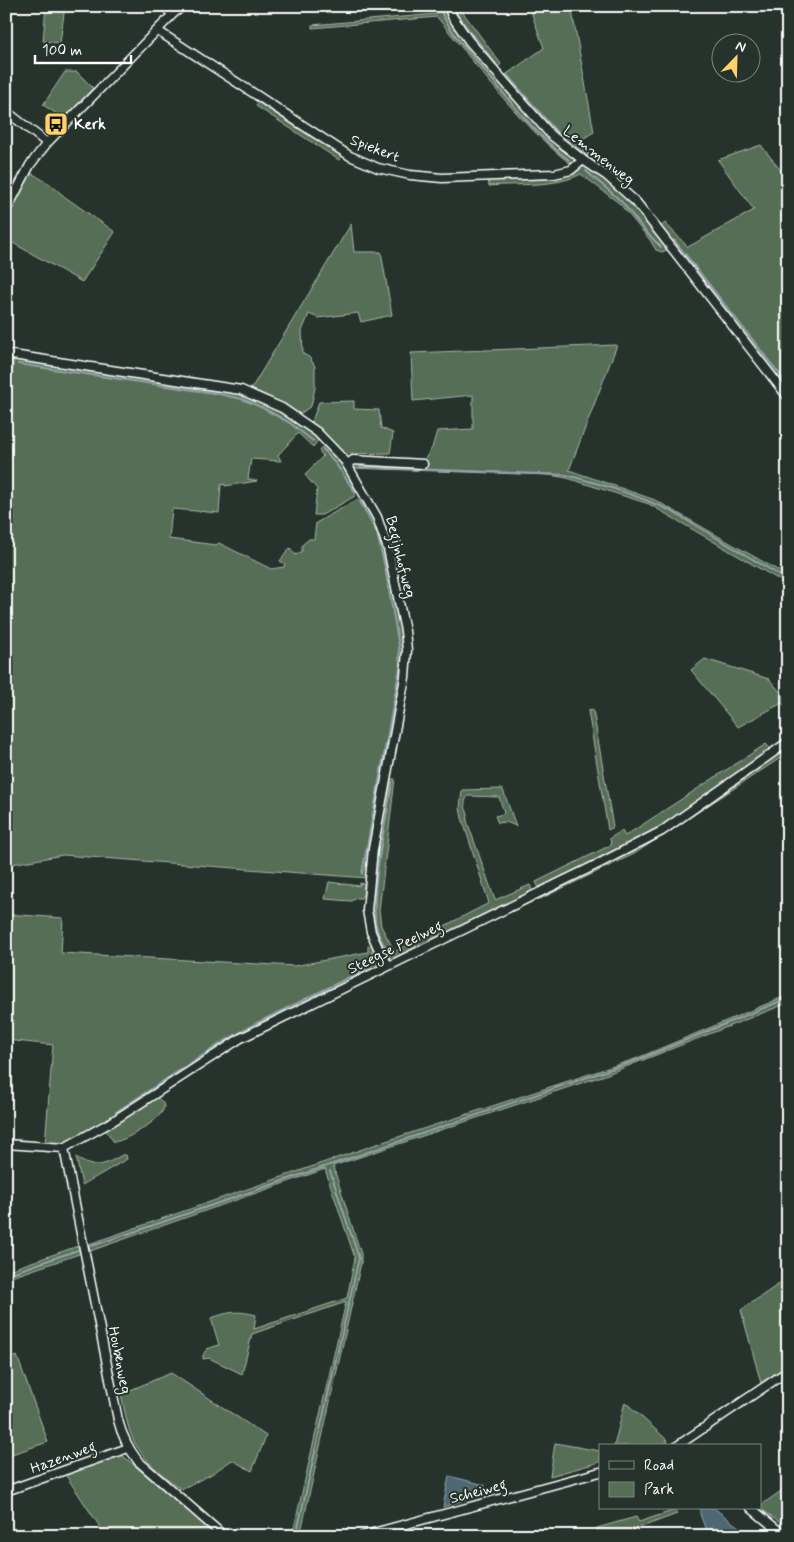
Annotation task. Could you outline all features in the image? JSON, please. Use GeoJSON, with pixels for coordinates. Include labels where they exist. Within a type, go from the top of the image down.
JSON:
{"type":"FeatureCollection","features":[{"type":"Feature","properties":{"kind":"street"},"geometry":{"type":"LineString","coordinates":[[163,6],[173,14]]}},
{"type":"Feature","properties":{"kind":"street"},"geometry":{"type":"LineString","coordinates":[[6,211],[30,165],[47,143],[183,6]]}},
{"type":"Feature","properties":{"kind":"street","name":"Lemmenweg"},"geometry":{"type":"LineString","coordinates":[[448,6],[452,16],[469,41],[551,135],[583,160],[608,176],[636,202],[788,397]]}},
{"type":"Feature","properties":{"kind":"street","name":"Spiekert"},"geometry":{"type":"LineString","coordinates":[[158,31],[350,156],[378,168],[410,175],[442,178],[554,174],[571,170],[583,160]]}},
{"type":"Feature","properties":{"kind":"street"},"geometry":{"type":"LineString","coordinates":[[6,111],[47,143]]}},
{"type":"Feature","properties":{"kind":"street","name":"Begijnhofweg"},"geometry":{"type":"LineString","coordinates":[[6,354],[241,390],[282,408],[317,432],[347,464],[378,517],[388,549],[407,650],[404,677],[373,849],[367,910],[371,932],[388,965]]}},
{"type":"Feature","properties":{"kind":"street"},"geometry":{"type":"LineString","coordinates":[[347,464],[353,460],[424,464]]}},
{"type":"Feature","properties":{"kind":"street","name":"Steegse Peelweg"},"geometry":{"type":"LineString","coordinates":[[64,1148],[113,1122],[241,1038],[662,830],[788,742]]}},
{"type":"Feature","properties":{"kind":"street"},"geometry":{"type":"LineString","coordinates":[[6,1144],[64,1148]]}},
{"type":"Feature","properties":{"kind":"street","name":"Houbenweg"},"geometry":{"type":"LineString","coordinates":[[64,1148],[118,1420],[128,1448],[138,1462],[224,1536]]}},
{"type":"Feature","properties":{"kind":"street"},"geometry":{"type":"LineString","coordinates":[[681,1444],[788,1372]]}},
{"type":"Feature","properties":{"kind":"street","name":"Hazenweg"},"geometry":{"type":"LineString","coordinates":[[6,1492],[128,1448]]}},
{"type":"Feature","properties":{"kind":"street","name":"Scheiweg"},"geometry":{"type":"LineString","coordinates":[[362,1536],[599,1472]]}},
{"type":"Feature","properties":{"kind":"street"},"geometry":{"type":"LineString","coordinates":[[754,1510],[785,1536]]}},
{"type":"Feature","properties":{"kind":"green space"},"geometry":{"type":"Polygon","coordinates":[[[46,6],[65,6],[60,43],[43,41],[46,6]]]}},
{"type":"Feature","properties":{"kind":"green space"},"geometry":{"type":"Polygon","coordinates":[[[435,6],[445,6],[452,23],[468,43],[574,156],[572,165],[534,132],[517,114],[437,17],[312,28],[312,25],[436,14],[435,6]]]}},
{"type":"Feature","properties":{"kind":"green space"},"geometry":{"type":"Polygon","coordinates":[[[451,6],[458,6],[501,64],[497,68],[461,24],[451,6]]]}},
{"type":"Feature","properties":{"kind":"green space"},"geometry":{"type":"Polygon","coordinates":[[[529,6],[571,6],[594,132],[576,143],[589,154],[583,158],[557,136],[504,76],[544,48],[529,6]]]}},
{"type":"Feature","properties":{"kind":"green space"},"geometry":{"type":"Polygon","coordinates":[[[65,72],[77,72],[93,88],[66,116],[63,114],[60,116],[43,105],[65,72]]]}},
{"type":"Feature","properties":{"kind":"green space"},"geometry":{"type":"Polygon","coordinates":[[[260,100],[343,154],[339,160],[256,106],[260,100]]]}},
{"type":"Feature","properties":{"kind":"green space"},"geometry":{"type":"Polygon","coordinates":[[[761,145],[788,180],[788,395],[660,227],[665,223],[688,247],[754,210],[718,160],[761,145]]]}},
{"type":"Feature","properties":{"kind":"green space"},"geometry":{"type":"Polygon","coordinates":[[[584,165],[588,166],[619,191],[669,249],[662,252],[656,250],[620,204],[581,174],[548,183],[489,186],[488,180],[577,168],[584,165]]]}},
{"type":"Feature","properties":{"kind":"green space"},"geometry":{"type":"Polygon","coordinates":[[[31,173],[50,184],[65,197],[115,232],[82,282],[6,239],[6,218],[31,173]]]}},
{"type":"Feature","properties":{"kind":"green space"},"geometry":{"type":"Polygon","coordinates":[[[351,224],[354,252],[381,252],[392,315],[361,322],[358,313],[318,318],[309,314],[302,331],[303,354],[309,357],[315,366],[315,388],[311,406],[300,414],[251,389],[351,224]]]}},
{"type":"Feature","properties":{"kind":"green space"},"geometry":{"type":"Polygon","coordinates":[[[617,345],[569,470],[655,500],[788,576],[788,585],[649,504],[567,478],[549,475],[351,468],[355,461],[421,465],[432,448],[437,431],[473,429],[473,395],[413,401],[411,353],[617,345]]]}},
{"type":"Feature","properties":{"kind":"green space"},"geometry":{"type":"Polygon","coordinates":[[[14,358],[210,388],[246,396],[278,409],[304,426],[319,439],[313,447],[298,433],[278,455],[281,461],[251,459],[248,479],[257,481],[221,485],[219,513],[172,509],[169,539],[216,545],[219,543],[271,569],[284,567],[285,564],[280,561],[290,548],[296,555],[302,551],[302,545],[309,539],[314,539],[316,523],[358,499],[366,501],[379,525],[398,605],[404,658],[367,878],[63,855],[6,865],[6,391],[9,391],[14,358]]]}},
{"type":"Feature","properties":{"kind":"green space"},"geometry":{"type":"Polygon","coordinates":[[[354,401],[354,409],[379,410],[381,428],[393,433],[390,453],[342,454],[311,424],[319,402],[354,401]]]}},
{"type":"Feature","properties":{"kind":"green space"},"geometry":{"type":"Polygon","coordinates":[[[324,444],[344,465],[357,488],[355,496],[322,515],[314,515],[317,489],[305,475],[323,456],[319,451],[324,444]]]}},
{"type":"Feature","properties":{"kind":"green space"},"geometry":{"type":"Polygon","coordinates":[[[705,659],[769,679],[788,701],[788,711],[782,703],[738,727],[691,670],[705,659]]]}},
{"type":"Feature","properties":{"kind":"green space"},"geometry":{"type":"Polygon","coordinates":[[[593,710],[613,827],[608,830],[588,711],[593,710]]]}},
{"type":"Feature","properties":{"kind":"green space"},"geometry":{"type":"Polygon","coordinates":[[[766,744],[772,751],[642,839],[539,888],[536,882],[611,845],[610,838],[622,831],[625,836],[766,744]]]}},
{"type":"Feature","properties":{"kind":"green space"},"geometry":{"type":"Polygon","coordinates":[[[788,745],[788,753],[634,854],[540,899],[543,893],[621,855],[788,745]]]}},
{"type":"Feature","properties":{"kind":"green space"},"geometry":{"type":"Polygon","coordinates":[[[389,779],[395,779],[379,910],[381,926],[394,950],[396,951],[489,903],[462,818],[460,808],[462,790],[503,790],[516,826],[506,822],[498,823],[495,816],[504,812],[499,797],[468,796],[465,803],[468,815],[467,821],[495,900],[530,885],[531,893],[396,960],[390,960],[375,938],[371,910],[374,876],[389,779]]]}},
{"type":"Feature","properties":{"kind":"green space"},"geometry":{"type":"Polygon","coordinates":[[[329,882],[359,886],[360,883],[364,884],[363,895],[361,898],[351,901],[325,899],[329,882]]]}},
{"type":"Feature","properties":{"kind":"green space"},"geometry":{"type":"Polygon","coordinates":[[[6,914],[63,918],[61,953],[294,966],[368,952],[368,946],[374,944],[379,956],[378,964],[371,971],[260,1025],[105,1122],[67,1143],[45,1144],[53,1045],[6,1040],[6,914]]]}},
{"type":"Feature","properties":{"kind":"green space"},"geometry":{"type":"Polygon","coordinates":[[[788,995],[788,1003],[605,1075],[333,1166],[361,1254],[361,1263],[300,1536],[292,1536],[346,1302],[252,1334],[242,1374],[209,1358],[203,1359],[203,1355],[207,1349],[219,1345],[211,1318],[233,1312],[256,1315],[254,1329],[347,1298],[355,1258],[325,1169],[90,1251],[89,1244],[377,1144],[635,1059],[788,995]]]}},
{"type":"Feature","properties":{"kind":"green space"},"geometry":{"type":"Polygon","coordinates":[[[156,1097],[162,1101],[164,1106],[163,1111],[158,1117],[135,1133],[114,1142],[105,1129],[156,1097]]]}},
{"type":"Feature","properties":{"kind":"green space"},"geometry":{"type":"Polygon","coordinates":[[[122,1155],[126,1155],[127,1159],[82,1185],[76,1157],[88,1164],[99,1165],[110,1162],[122,1155]]]}},
{"type":"Feature","properties":{"kind":"green space"},"geometry":{"type":"Polygon","coordinates":[[[81,1245],[82,1253],[6,1279],[6,1271],[81,1245]]]}},
{"type":"Feature","properties":{"kind":"green space"},"geometry":{"type":"Polygon","coordinates":[[[788,1278],[788,1365],[761,1383],[741,1310],[788,1278]]]}},
{"type":"Feature","properties":{"kind":"green space"},"geometry":{"type":"Polygon","coordinates":[[[17,1356],[48,1442],[6,1456],[6,1360],[17,1356]]]}},
{"type":"Feature","properties":{"kind":"green space"},"geometry":{"type":"Polygon","coordinates":[[[171,1373],[266,1436],[252,1471],[232,1460],[210,1475],[181,1489],[145,1458],[130,1432],[121,1394],[171,1373]]]}},
{"type":"Feature","properties":{"kind":"green space"},"geometry":{"type":"Polygon","coordinates":[[[625,1402],[668,1442],[662,1444],[614,1444],[625,1402]]]}},
{"type":"Feature","properties":{"kind":"green space"},"geometry":{"type":"Polygon","coordinates":[[[555,1443],[599,1451],[599,1462],[550,1476],[555,1443]]]}},
{"type":"Feature","properties":{"kind":"green space"},"geometry":{"type":"Polygon","coordinates":[[[123,1456],[128,1460],[217,1536],[106,1536],[65,1474],[123,1456]]]}},
{"type":"Feature","properties":{"kind":"green space"},"geometry":{"type":"Polygon","coordinates":[[[788,1486],[788,1528],[762,1509],[762,1505],[788,1486]]]}},
{"type":"Feature","properties":{"kind":"green space"},"geometry":{"type":"Polygon","coordinates":[[[675,1510],[677,1514],[617,1536],[584,1536],[597,1532],[597,1528],[636,1517],[639,1522],[675,1510]]]}},
{"type":"Feature","properties":{"kind":"water"},"geometry":{"type":"Polygon","coordinates":[[[449,1476],[485,1485],[483,1494],[443,1507],[449,1476]]]}},
{"type":"Feature","properties":{"kind":"water"},"geometry":{"type":"Polygon","coordinates":[[[700,1510],[717,1510],[740,1528],[746,1536],[708,1536],[700,1510]]]}},
{"type":"Feature","properties":{"kind":"waterway"},"geometry":{"type":"LineString","coordinates":[[439,6],[447,24],[514,106],[557,151],[569,160]]}},
{"type":"Feature","properties":{"kind":"waterway"},"geometry":{"type":"LineString","coordinates":[[454,8],[459,18],[496,64]]}},
{"type":"Feature","properties":{"kind":"waterway"},"geometry":{"type":"LineString","coordinates":[[507,75],[559,135],[605,169]]}},
{"type":"Feature","properties":{"kind":"waterway"},"geometry":{"type":"LineString","coordinates":[[586,171],[621,201],[645,231],[661,247]]}},
{"type":"Feature","properties":{"kind":"waterway"},"geometry":{"type":"LineString","coordinates":[[674,240],[788,385]]}},
{"type":"Feature","properties":{"kind":"waterway"},"geometry":{"type":"LineString","coordinates":[[18,364],[214,393],[242,399],[290,423],[313,441]]}},
{"type":"Feature","properties":{"kind":"waterway"},"geometry":{"type":"LineString","coordinates":[[323,449],[355,492]]}},
{"type":"Feature","properties":{"kind":"waterway"},"geometry":{"type":"LineString","coordinates":[[360,467],[566,475],[579,478],[632,495],[671,511],[788,580]]}},
{"type":"Feature","properties":{"kind":"waterway"},"geometry":{"type":"LineString","coordinates":[[360,501],[377,533],[399,646],[400,668],[362,874]]}},
{"type":"Feature","properties":{"kind":"waterway"},"geometry":{"type":"LineString","coordinates":[[392,782],[377,868],[375,919],[377,929],[384,944],[395,953]]}},
{"type":"Feature","properties":{"kind":"waterway"},"geometry":{"type":"LineString","coordinates":[[116,1112],[223,1042],[253,1025],[368,968],[373,961],[372,952]]}},
{"type":"Feature","properties":{"kind":"waterway"},"geometry":{"type":"LineString","coordinates":[[92,1246],[635,1061],[788,998]]}},
{"type":"Feature","properties":{"kind":"waterway"},"geometry":{"type":"LineString","coordinates":[[296,1536],[359,1258],[330,1171]]}},
{"type":"Feature","properties":{"kind":"waterway"},"geometry":{"type":"LineString","coordinates":[[6,1275],[78,1250]]}},
{"type":"Feature","properties":{"kind":"place","name":"Kerk"},"geometry":{"type":"Point","coordinates":[56,124]}}]}
